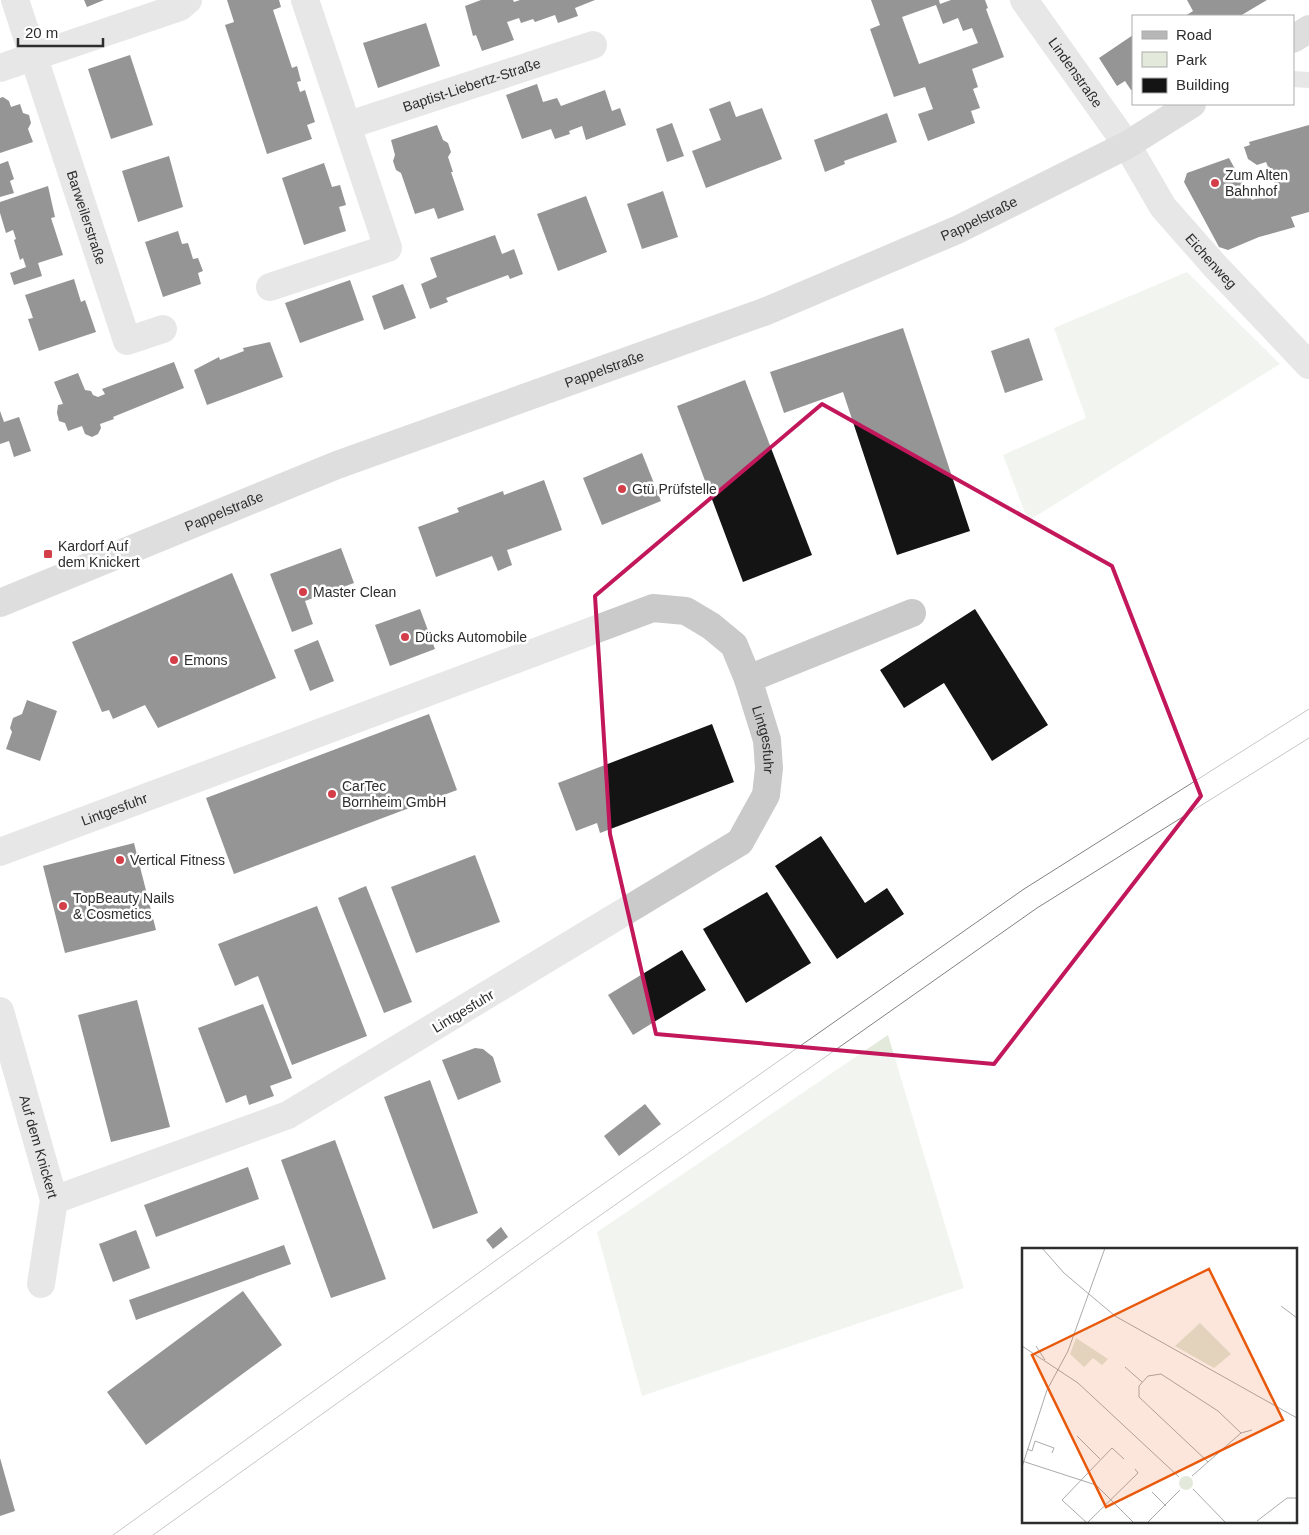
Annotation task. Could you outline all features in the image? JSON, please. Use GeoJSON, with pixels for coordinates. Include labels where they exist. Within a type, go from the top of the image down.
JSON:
{"type":"FeatureCollection","features":[{"type":"Feature","properties":{"kind":"main road"},"geometry":{"type":"LineString","coordinates":[[1294,38],[1309,29]]}},
{"type":"Feature","properties":{"kind":"main road","name":"Pappelstraße"},"geometry":{"type":"LineString","coordinates":[[0,603],[337,465],[764,312],[957,230],[1127,145],[1190,105]]}},
{"type":"Feature","properties":{"kind":"street"},"geometry":{"type":"LineString","coordinates":[[15,0],[35,56]]}},
{"type":"Feature","properties":{"kind":"street"},"geometry":{"type":"LineString","coordinates":[[0,68],[180,7],[188,0]]}},
{"type":"Feature","properties":{"kind":"street"},"geometry":{"type":"LineString","coordinates":[[270,287],[388,248],[349,125],[305,0]]}},
{"type":"Feature","properties":{"kind":"street","name":"Lindenstraße"},"geometry":{"type":"LineString","coordinates":[[1024,0],[1127,145]]}},
{"type":"Feature","properties":{"kind":"street","name":"Baptist-Liebertz-Straße"},"geometry":{"type":"LineString","coordinates":[[349,125],[593,45]]}},
{"type":"Feature","properties":{"kind":"street","name":"Barweilerstraße"},"geometry":{"type":"LineString","coordinates":[[35,56],[127,341],[163,329]]}},
{"type":"Feature","properties":{"kind":"street","name":"Eichenweg"},"geometry":{"type":"LineString","coordinates":[[1127,145],[1163,207],[1215,266],[1309,365]]}},
{"type":"Feature","properties":{"kind":"street","name":"Lintgesfuhr"},"geometry":{"type":"LineString","coordinates":[[0,852],[652,608],[686,611],[711,626],[734,645],[748,679],[767,740],[769,768],[766,795],[740,842],[288,1115],[54,1200]]}},
{"type":"Feature","properties":{"kind":"street"},"geometry":{"type":"LineString","coordinates":[[748,679],[912,612]]}},
{"type":"Feature","properties":{"kind":"street","name":"Auf dem Knickert"},"geometry":{"type":"LineString","coordinates":[[0,1011],[54,1200],[41,1284]]}},
{"type":"Feature","properties":{"kind":"lane"},"geometry":{"type":"LineString","coordinates":[[1294,80],[1309,80]]}},
{"type":"Feature","properties":{"kind":"highlighted area"},"geometry":{"type":"Polygon","coordinates":[[[822,404],[1112,566],[1201,796],[994,1064],[656,1034],[610,834],[595,596],[822,404]]]}},
{"type":"Feature","properties":{"kind":"green space"},"geometry":{"type":"Polygon","coordinates":[[[1187,272],[1280,364],[1028,521],[1003,455],[1086,418],[1054,328],[1187,272]]]}},
{"type":"Feature","properties":{"kind":"green space"},"geometry":{"type":"Polygon","coordinates":[[[888,1035],[964,1288],[642,1396],[597,1232],[888,1035]]]}},
{"type":"Feature","properties":{"kind":"building"},"geometry":{"type":"Polygon","coordinates":[[[84,0],[104,0],[87,7],[84,0]]]}},
{"type":"Feature","properties":{"kind":"building"},"geometry":{"type":"Polygon","coordinates":[[[227,0],[279,0],[281,7],[273,10],[292,68],[297,66],[301,81],[297,82],[300,92],[305,90],[315,122],[307,125],[312,139],[267,154],[225,25],[234,22],[227,0]]]}},
{"type":"Feature","properties":{"kind":"building"},"geometry":{"type":"Polygon","coordinates":[[[481,0],[513,0],[514,2],[520,0],[595,0],[575,8],[578,16],[558,23],[555,15],[535,22],[533,19],[521,23],[519,18],[507,22],[514,40],[482,51],[476,35],[473,36],[465,6],[481,0]]]}},
{"type":"Feature","properties":{"kind":"building"},"geometry":{"type":"Polygon","coordinates":[[[871,0],[939,0],[940,4],[951,0],[985,0],[988,8],[986,9],[1004,57],[972,69],[978,87],[973,89],[980,108],[971,111],[975,123],[928,141],[918,114],[933,109],[925,87],[894,97],[870,29],[880,25],[871,0]],[[936,5],[902,17],[919,64],[978,43],[972,28],[963,31],[958,18],[943,24],[936,5]]]}},
{"type":"Feature","properties":{"kind":"building"},"geometry":{"type":"Polygon","coordinates":[[[1187,0],[1267,0],[1242,15],[1187,15],[1193,11],[1187,0]]]}},
{"type":"Feature","properties":{"kind":"building"},"geometry":{"type":"Polygon","coordinates":[[[426,23],[440,66],[378,88],[363,43],[426,23]]]}},
{"type":"Feature","properties":{"kind":"building"},"geometry":{"type":"Polygon","coordinates":[[[1132,36],[1132,90],[1125,81],[1117,86],[1099,58],[1132,36]]]}},
{"type":"Feature","properties":{"kind":"building"},"geometry":{"type":"Polygon","coordinates":[[[130,55],[153,125],[111,139],[88,69],[130,55]]]}},
{"type":"Feature","properties":{"kind":"building"},"geometry":{"type":"Polygon","coordinates":[[[537,84],[543,102],[557,98],[561,106],[605,90],[612,111],[620,108],[626,125],[586,140],[582,126],[569,131],[570,134],[555,139],[551,129],[522,139],[506,95],[537,84]]]}},
{"type":"Feature","properties":{"kind":"building"},"geometry":{"type":"Polygon","coordinates":[[[3,97],[9,101],[11,107],[20,104],[23,113],[29,115],[31,123],[28,129],[33,142],[0,153],[0,98],[3,97]]]}},
{"type":"Feature","properties":{"kind":"building"},"geometry":{"type":"Polygon","coordinates":[[[730,101],[736,117],[762,108],[782,159],[706,188],[692,151],[721,140],[709,109],[730,101]]]}},
{"type":"Feature","properties":{"kind":"building"},"geometry":{"type":"Polygon","coordinates":[[[887,113],[897,142],[844,161],[845,164],[825,172],[814,140],[887,113]]]}},
{"type":"Feature","properties":{"kind":"building"},"geometry":{"type":"Polygon","coordinates":[[[672,123],[684,156],[667,162],[656,129],[672,123]]]}},
{"type":"Feature","properties":{"kind":"building"},"geometry":{"type":"Polygon","coordinates":[[[437,125],[443,140],[448,143],[451,152],[448,157],[453,172],[451,172],[464,210],[438,219],[434,208],[415,214],[401,173],[396,170],[393,161],[395,155],[391,140],[437,125]]]}},
{"type":"Feature","properties":{"kind":"building"},"geometry":{"type":"Polygon","coordinates":[[[1309,125],[1309,212],[1291,217],[1295,227],[1259,237],[1228,250],[1219,247],[1184,182],[1187,173],[1229,158],[1252,200],[1278,191],[1266,162],[1257,165],[1248,159],[1244,147],[1250,145],[1249,142],[1309,125]]]}},
{"type":"Feature","properties":{"kind":"building"},"geometry":{"type":"Polygon","coordinates":[[[169,156],[183,207],[138,222],[122,171],[169,156]]]}},
{"type":"Feature","properties":{"kind":"building"},"geometry":{"type":"Polygon","coordinates":[[[8,161],[14,179],[10,181],[14,193],[0,197],[0,164],[8,161]]]}},
{"type":"Feature","properties":{"kind":"building"},"geometry":{"type":"Polygon","coordinates":[[[324,163],[332,187],[340,185],[346,205],[339,207],[346,231],[304,245],[282,178],[324,163]]]}},
{"type":"Feature","properties":{"kind":"building"},"geometry":{"type":"Polygon","coordinates":[[[48,186],[55,217],[51,218],[63,255],[38,263],[42,276],[14,285],[10,273],[26,267],[23,258],[20,260],[13,230],[6,233],[0,213],[0,202],[48,186]]]}},
{"type":"Feature","properties":{"kind":"building"},"geometry":{"type":"Polygon","coordinates":[[[663,191],[678,237],[642,249],[627,204],[663,191]]]}},
{"type":"Feature","properties":{"kind":"building"},"geometry":{"type":"Polygon","coordinates":[[[586,196],[607,252],[558,271],[537,214],[586,196]]]}},
{"type":"Feature","properties":{"kind":"building"},"geometry":{"type":"Polygon","coordinates":[[[178,231],[182,244],[188,243],[193,259],[198,258],[203,271],[198,273],[201,284],[163,297],[145,242],[178,231]]]}},
{"type":"Feature","properties":{"kind":"building"},"geometry":{"type":"Polygon","coordinates":[[[495,235],[502,254],[514,249],[523,274],[510,279],[508,275],[446,298],[448,302],[430,309],[421,284],[437,277],[430,258],[495,235]]]}},
{"type":"Feature","properties":{"kind":"building"},"geometry":{"type":"Polygon","coordinates":[[[74,279],[81,302],[85,300],[96,332],[39,351],[28,319],[33,318],[25,295],[74,279]]]}},
{"type":"Feature","properties":{"kind":"building"},"geometry":{"type":"Polygon","coordinates":[[[350,280],[364,320],[300,343],[285,303],[350,280]]]}},
{"type":"Feature","properties":{"kind":"building"},"geometry":{"type":"Polygon","coordinates":[[[403,284],[416,318],[384,330],[372,296],[403,284]]]}},
{"type":"Feature","properties":{"kind":"building"},"geometry":{"type":"Polygon","coordinates":[[[903,328],[970,531],[897,555],[843,392],[784,413],[770,372],[903,328]]]}},
{"type":"Feature","properties":{"kind":"building"},"geometry":{"type":"Polygon","coordinates":[[[1029,338],[1043,380],[1005,393],[991,351],[1029,338]]]}},
{"type":"Feature","properties":{"kind":"building"},"geometry":{"type":"Polygon","coordinates":[[[270,342],[283,377],[207,405],[194,370],[219,357],[220,360],[244,351],[243,348],[270,342]]]}},
{"type":"Feature","properties":{"kind":"building"},"geometry":{"type":"Polygon","coordinates":[[[174,362],[184,388],[113,417],[114,419],[100,424],[101,428],[98,434],[92,437],[85,434],[82,426],[68,431],[65,423],[59,421],[58,405],[63,404],[54,382],[78,373],[85,390],[91,391],[93,395],[98,397],[105,394],[102,389],[174,362]]]}},
{"type":"Feature","properties":{"kind":"building"},"geometry":{"type":"Polygon","coordinates":[[[745,380],[812,555],[743,582],[677,406],[745,380]]]}},
{"type":"Feature","properties":{"kind":"building"},"geometry":{"type":"Polygon","coordinates":[[[0,411],[4,422],[19,417],[31,451],[14,457],[9,441],[0,444],[0,411]]]}},
{"type":"Feature","properties":{"kind":"building","name":"Gtü Prüfstelle"},"geometry":{"type":"Polygon","coordinates":[[[642,453],[661,501],[602,525],[583,478],[642,453]]]}},
{"type":"Feature","properties":{"kind":"building"},"geometry":{"type":"Polygon","coordinates":[[[544,480],[562,530],[507,550],[512,565],[498,571],[492,556],[436,577],[418,527],[459,512],[457,508],[503,491],[504,495],[544,480]]]}},
{"type":"Feature","properties":{"kind":"building","name":"Master Clean"},"geometry":{"type":"Polygon","coordinates":[[[341,548],[354,583],[305,601],[313,624],[292,632],[270,574],[341,548]]]}},
{"type":"Feature","properties":{"kind":"building","name":"Emons"},"geometry":{"type":"Polygon","coordinates":[[[232,573],[276,678],[158,728],[145,705],[113,719],[109,710],[102,712],[72,642],[232,573]]]}},
{"type":"Feature","properties":{"kind":"building","name":"Dücks Automobile"},"geometry":{"type":"Polygon","coordinates":[[[420,609],[435,649],[390,666],[375,625],[420,609]]]}},
{"type":"Feature","properties":{"kind":"building"},"geometry":{"type":"Polygon","coordinates":[[[975,609],[1048,725],[992,761],[944,683],[904,708],[880,670],[975,609]]]}},
{"type":"Feature","properties":{"kind":"building"},"geometry":{"type":"Polygon","coordinates":[[[318,640],[334,681],[310,691],[294,650],[318,640]]]}},
{"type":"Feature","properties":{"kind":"building"},"geometry":{"type":"Polygon","coordinates":[[[27,700],[57,711],[40,761],[6,749],[12,732],[10,728],[13,718],[22,714],[27,700]]]}},
{"type":"Feature","properties":{"kind":"building","name":"CarTec Bornheim GmbH"},"geometry":{"type":"Polygon","coordinates":[[[429,714],[457,790],[234,874],[206,798],[429,714]]]}},
{"type":"Feature","properties":{"kind":"building"},"geometry":{"type":"Polygon","coordinates":[[[712,724],[734,782],[600,833],[597,823],[576,831],[558,783],[712,724]]]}},
{"type":"Feature","properties":{"kind":"building"},"geometry":{"type":"Polygon","coordinates":[[[821,836],[865,903],[887,888],[904,914],[837,959],[775,866],[821,836]]]}},
{"type":"Feature","properties":{"kind":"building"},"geometry":{"type":"Polygon","coordinates":[[[134,843],[156,930],[65,953],[43,866],[134,843]]]}},
{"type":"Feature","properties":{"kind":"building"},"geometry":{"type":"Polygon","coordinates":[[[475,855],[500,922],[416,953],[391,887],[475,855]]]}},
{"type":"Feature","properties":{"kind":"building"},"geometry":{"type":"Polygon","coordinates":[[[366,886],[412,1002],[384,1013],[338,898],[366,886]]]}},
{"type":"Feature","properties":{"kind":"building"},"geometry":{"type":"Polygon","coordinates":[[[767,892],[811,963],[746,1003],[703,929],[767,892]]]}},
{"type":"Feature","properties":{"kind":"building"},"geometry":{"type":"Polygon","coordinates":[[[317,906],[367,1036],[292,1065],[258,976],[235,986],[218,944],[317,906]]]}},
{"type":"Feature","properties":{"kind":"building"},"geometry":{"type":"Polygon","coordinates":[[[682,950],[706,990],[633,1035],[608,995],[682,950]]]}},
{"type":"Feature","properties":{"kind":"building"},"geometry":{"type":"Polygon","coordinates":[[[137,1000],[170,1127],[111,1142],[78,1015],[137,1000]]]}},
{"type":"Feature","properties":{"kind":"building"},"geometry":{"type":"Polygon","coordinates":[[[263,1004],[292,1078],[270,1086],[274,1096],[249,1105],[246,1095],[226,1103],[198,1028],[263,1004]]]}},
{"type":"Feature","properties":{"kind":"building"},"geometry":{"type":"Polygon","coordinates":[[[475,1048],[483,1049],[493,1057],[501,1082],[458,1100],[442,1060],[475,1048]]]}},
{"type":"Feature","properties":{"kind":"building"},"geometry":{"type":"Polygon","coordinates":[[[430,1080],[478,1213],[433,1229],[384,1097],[430,1080]]]}},
{"type":"Feature","properties":{"kind":"building"},"geometry":{"type":"Polygon","coordinates":[[[645,1104],[661,1124],[619,1156],[604,1136],[645,1104]]]}},
{"type":"Feature","properties":{"kind":"building"},"geometry":{"type":"Polygon","coordinates":[[[335,1140],[386,1279],[331,1298],[281,1160],[335,1140]]]}},
{"type":"Feature","properties":{"kind":"building"},"geometry":{"type":"Polygon","coordinates":[[[248,1167],[259,1199],[156,1237],[144,1205],[248,1167]]]}},
{"type":"Feature","properties":{"kind":"building"},"geometry":{"type":"Polygon","coordinates":[[[501,1227],[508,1237],[493,1249],[486,1240],[501,1227]]]}},
{"type":"Feature","properties":{"kind":"building"},"geometry":{"type":"Polygon","coordinates":[[[136,1230],[150,1268],[113,1282],[99,1244],[136,1230]]]}},
{"type":"Feature","properties":{"kind":"building"},"geometry":{"type":"Polygon","coordinates":[[[284,1245],[291,1264],[136,1320],[129,1300],[284,1245]]]}},
{"type":"Feature","properties":{"kind":"building"},"geometry":{"type":"Polygon","coordinates":[[[243,1291],[282,1345],[146,1445],[107,1392],[243,1291]]]}},
{"type":"Feature","properties":{"kind":"building"},"geometry":{"type":"Polygon","coordinates":[[[0,1458],[15,1511],[0,1516],[0,1458]]]}},
{"type":"Feature","properties":{"kind":"tram line"},"geometry":{"type":"LineString","coordinates":[[113,1535],[569,1208],[1024,889],[1309,709]]}},
{"type":"Feature","properties":{"kind":"tram line"},"geometry":{"type":"LineString","coordinates":[[153,1535],[578,1231],[1037,908],[1309,738]]}},
{"type":"Feature","properties":{"kind":"place","name":"Zum Alten Bahnhof"},"geometry":{"type":"Point","coordinates":[1215,183]}},
{"type":"Feature","properties":{"kind":"place","name":"Gtü Prüfstelle"},"geometry":{"type":"Point","coordinates":[622,489]}},
{"type":"Feature","properties":{"kind":"place","name":"Kardorf Auf dem Knickert"},"geometry":{"type":"Point","coordinates":[48,554]}},
{"type":"Feature","properties":{"kind":"place","name":"Master Clean"},"geometry":{"type":"Point","coordinates":[303,592]}},
{"type":"Feature","properties":{"kind":"place","name":"Dücks Automobile"},"geometry":{"type":"Point","coordinates":[405,637]}},
{"type":"Feature","properties":{"kind":"place","name":"Emons"},"geometry":{"type":"Point","coordinates":[174,660]}},
{"type":"Feature","properties":{"kind":"place","name":"CarTec Bornheim GmbH"},"geometry":{"type":"Point","coordinates":[332,794]}},
{"type":"Feature","properties":{"kind":"place","name":"Vertical Fitness"},"geometry":{"type":"Point","coordinates":[120,860]}},
{"type":"Feature","properties":{"kind":"place","name":"TopBeauty Nails & Cosmetics"},"geometry":{"type":"Point","coordinates":[63,906]}}]}
